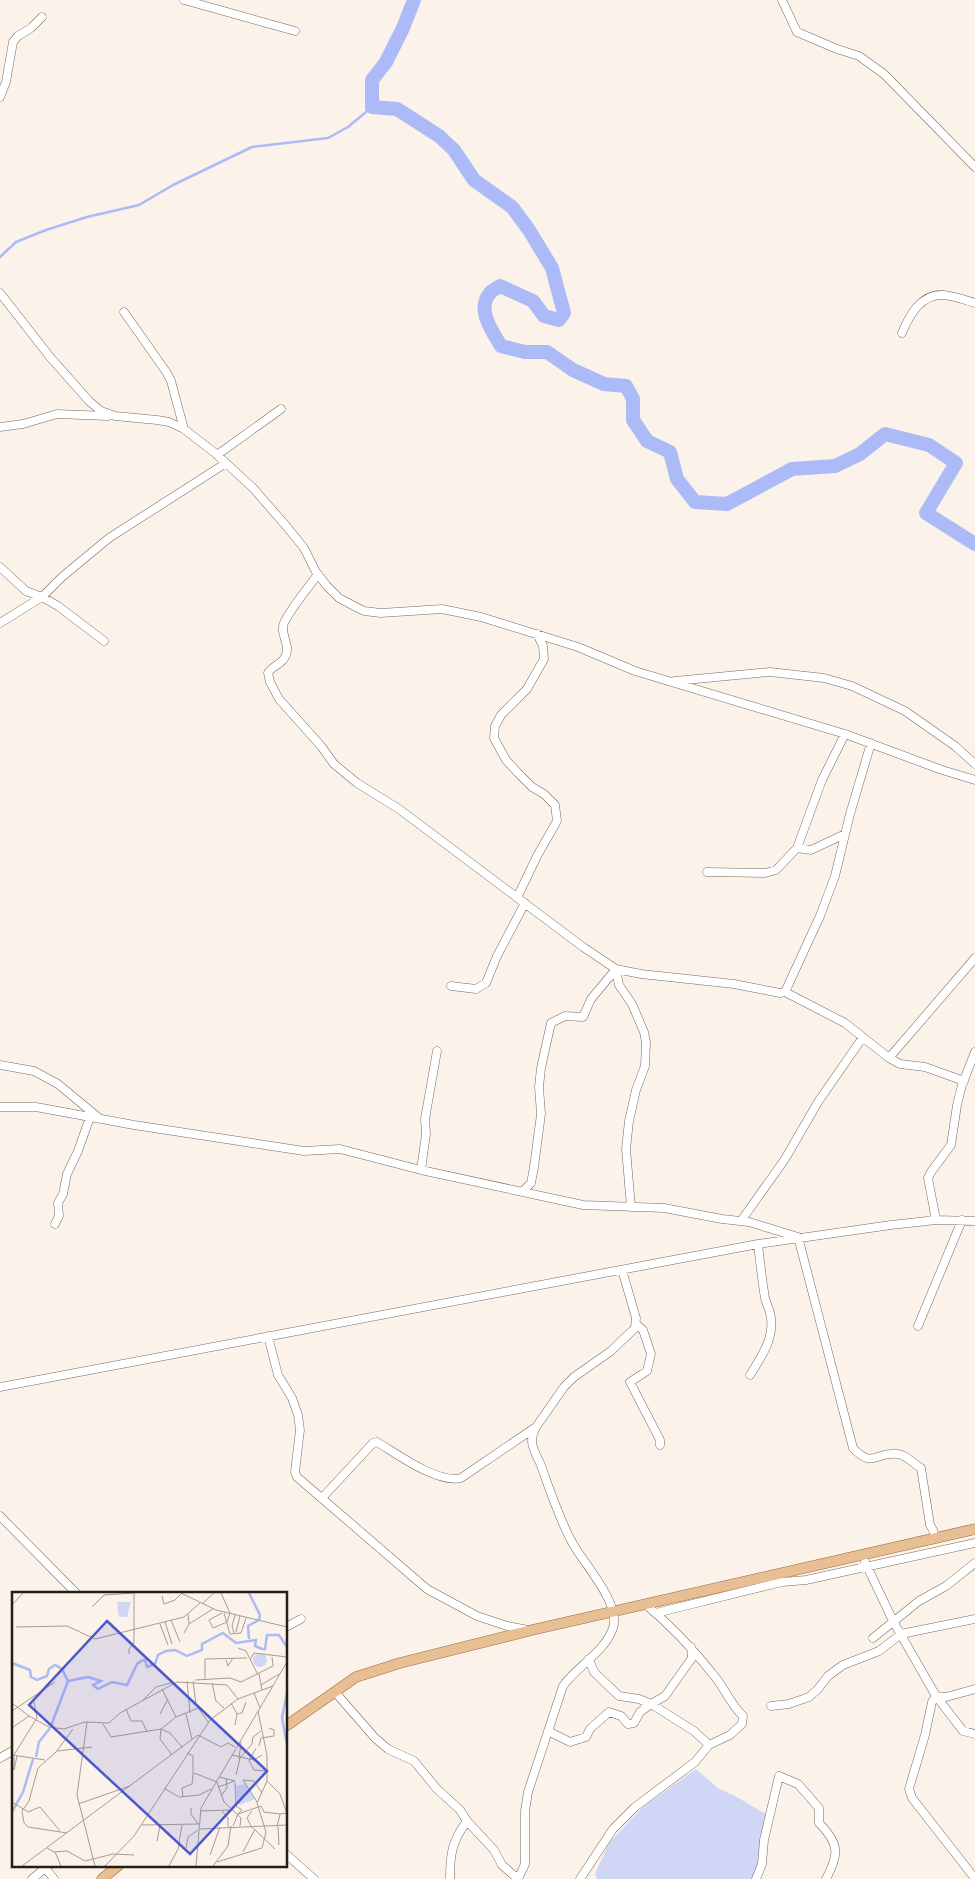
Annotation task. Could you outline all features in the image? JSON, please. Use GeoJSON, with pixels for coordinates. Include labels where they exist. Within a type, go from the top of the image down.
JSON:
{"type":"FeatureCollection","features":[{"type":"Feature","properties":{"kind":"main road"},"geometry":{"type":"LineString","coordinates":[[288,1725],[356,1677],[400,1663],[532,1630],[975,1529]]}},
{"type":"Feature","properties":{"kind":"main road"},"geometry":{"type":"LineString","coordinates":[[102,1879],[118,1866]]}},
{"type":"Feature","properties":{"kind":"street"},"geometry":{"type":"LineString","coordinates":[[184,0],[296,31]]}},
{"type":"Feature","properties":{"kind":"street"},"geometry":{"type":"LineString","coordinates":[[782,0],[797,32],[837,50],[859,56],[884,74],[975,167]]}},
{"type":"Feature","properties":{"kind":"street"},"geometry":{"type":"LineString","coordinates":[[0,97],[6,82],[13,42],[42,17]]}},
{"type":"Feature","properties":{"kind":"street"},"geometry":{"type":"LineString","coordinates":[[902,333],[908,318],[920,303],[932,297],[942,295],[975,303]]}},
{"type":"Feature","properties":{"kind":"street"},"geometry":{"type":"LineString","coordinates":[[1,296],[50,357],[90,402],[101,411],[115,416]]}},
{"type":"Feature","properties":{"kind":"street"},"geometry":{"type":"LineString","coordinates":[[124,312],[167,373],[171,381],[184,429]]}},
{"type":"Feature","properties":{"kind":"street"},"geometry":{"type":"LineString","coordinates":[[217,455],[281,409]]}},
{"type":"Feature","properties":{"kind":"street"},"geometry":{"type":"LineString","coordinates":[[0,427],[23,424],[56,414],[115,416],[157,420],[184,429],[217,455],[253,488],[304,548],[318,574],[340,598],[364,612],[381,613],[442,609],[481,618],[595,653],[635,671],[846,734],[942,770],[975,780]]}},
{"type":"Feature","properties":{"kind":"street"},"geometry":{"type":"LineString","coordinates":[[0,623],[42,597],[62,577],[109,538],[226,463]]}},
{"type":"Feature","properties":{"kind":"street"},"geometry":{"type":"LineString","coordinates":[[0,567],[26,591],[58,606],[104,641]]}},
{"type":"Feature","properties":{"kind":"street"},"geometry":{"type":"LineString","coordinates":[[318,574],[284,622],[283,634],[287,652],[285,658],[268,673],[274,691],[334,764],[357,783],[399,809],[583,947],[616,969],[641,974],[734,984],[780,993],[785,992],[845,1023],[889,1058],[900,1064],[926,1067],[964,1081]]}},
{"type":"Feature","properties":{"kind":"street"},"geometry":{"type":"LineString","coordinates":[[517,898],[556,821],[555,806],[544,794],[532,787],[512,766],[494,738],[495,726],[501,715],[527,689],[544,659],[543,646],[537,634]]}},
{"type":"Feature","properties":{"kind":"street"},"geometry":{"type":"LineString","coordinates":[[670,682],[770,672],[824,678],[852,686],[905,711],[955,746],[975,764]]}},
{"type":"Feature","properties":{"kind":"street"},"geometry":{"type":"LineString","coordinates":[[707,872],[765,873],[776,870],[797,848],[822,780],[846,734]]}},
{"type":"Feature","properties":{"kind":"street"},"geometry":{"type":"LineString","coordinates":[[785,992],[820,916],[835,876],[871,743]]}},
{"type":"Feature","properties":{"kind":"street"},"geometry":{"type":"LineString","coordinates":[[797,848],[810,850],[846,834]]}},
{"type":"Feature","properties":{"kind":"street"},"geometry":{"type":"LineString","coordinates":[[451,986],[476,989],[486,983],[497,956],[525,903]]}},
{"type":"Feature","properties":{"kind":"street"},"geometry":{"type":"LineString","coordinates":[[889,1058],[975,958]]}},
{"type":"Feature","properties":{"kind":"street"},"geometry":{"type":"LineString","coordinates":[[523,1191],[531,1183],[534,1168],[541,1114],[539,1087],[541,1068],[551,1023],[565,1016],[583,1018],[591,999],[616,969]]}},
{"type":"Feature","properties":{"kind":"street"},"geometry":{"type":"LineString","coordinates":[[616,969],[619,985],[632,1004],[644,1032],[646,1042],[645,1066],[636,1090],[629,1121],[626,1150],[631,1207]]}},
{"type":"Feature","properties":{"kind":"street"},"geometry":{"type":"LineString","coordinates":[[741,1221],[785,1159],[818,1102],[862,1037]]}},
{"type":"Feature","properties":{"kind":"street"},"geometry":{"type":"LineString","coordinates":[[420,1170],[426,1134],[425,1119],[437,1051]]}},
{"type":"Feature","properties":{"kind":"street"},"geometry":{"type":"LineString","coordinates":[[936,1220],[928,1178],[951,1145],[953,1122],[964,1081],[975,1052]]}},
{"type":"Feature","properties":{"kind":"street"},"geometry":{"type":"LineString","coordinates":[[0,1065],[34,1071],[58,1084],[100,1118]]}},
{"type":"Feature","properties":{"kind":"street"},"geometry":{"type":"LineString","coordinates":[[0,1107],[36,1107],[134,1125],[304,1151],[340,1149],[420,1170],[583,1205],[664,1208],[741,1221],[798,1237]]}},
{"type":"Feature","properties":{"kind":"street"},"geometry":{"type":"LineString","coordinates":[[55,1224],[59,1216],[58,1203],[63,1194],[67,1174],[78,1151],[90,1117]]}},
{"type":"Feature","properties":{"kind":"street"},"geometry":{"type":"LineString","coordinates":[[0,1386],[798,1237],[936,1220],[975,1221]]}},
{"type":"Feature","properties":{"kind":"street"},"geometry":{"type":"LineString","coordinates":[[918,1326],[962,1220]]}},
{"type":"Feature","properties":{"kind":"street"},"geometry":{"type":"LineString","coordinates":[[798,1237],[853,1448],[862,1458],[872,1459],[885,1454],[899,1454],[921,1468],[930,1525],[935,1538]]}},
{"type":"Feature","properties":{"kind":"street"},"geometry":{"type":"LineString","coordinates":[[750,1375],[764,1353],[771,1327],[770,1314],[765,1300],[758,1244]]}},
{"type":"Feature","properties":{"kind":"street"},"geometry":{"type":"LineString","coordinates":[[335,1692],[388,1749],[414,1761],[494,1850],[502,1865],[518,1879],[525,1864],[524,1810],[528,1792],[563,1686],[604,1644],[612,1631],[614,1623],[613,1612],[604,1591],[573,1544],[532,1442],[536,1427],[564,1387],[574,1377],[611,1351],[632,1332],[636,1324],[633,1305],[622,1270]]}},
{"type":"Feature","properties":{"kind":"street"},"geometry":{"type":"LineString","coordinates":[[636,1324],[643,1330],[651,1354],[647,1371],[630,1382],[660,1440],[660,1445]]}},
{"type":"Feature","properties":{"kind":"street"},"geometry":{"type":"LineString","coordinates":[[268,1336],[278,1375],[292,1398],[298,1415],[300,1430],[295,1472],[301,1482],[427,1589],[477,1616],[507,1626],[532,1630]]}},
{"type":"Feature","properties":{"kind":"street"},"geometry":{"type":"LineString","coordinates":[[322,1498],[373,1443],[377,1442],[425,1470],[454,1480],[461,1478],[536,1427]]}},
{"type":"Feature","properties":{"kind":"street"},"geometry":{"type":"LineString","coordinates":[[0,1516],[3,1525],[75,1592]]}},
{"type":"Feature","properties":{"kind":"street"},"geometry":{"type":"LineString","coordinates":[[656,1613],[782,1582],[806,1580],[866,1565],[975,1543]]}},
{"type":"Feature","properties":{"kind":"street"},"geometry":{"type":"LineString","coordinates":[[861,1554],[893,1622],[936,1696],[963,1731],[975,1734]]}},
{"type":"Feature","properties":{"kind":"street"},"geometry":{"type":"LineString","coordinates":[[873,1638],[919,1601],[946,1586],[975,1563]]}},
{"type":"Feature","properties":{"kind":"street"},"geometry":{"type":"LineString","coordinates":[[580,1879],[613,1828],[634,1807],[695,1762],[709,1746],[730,1735],[742,1724],[743,1716],[734,1707],[719,1682],[690,1645],[645,1604]]}},
{"type":"Feature","properties":{"kind":"street"},"geometry":{"type":"LineString","coordinates":[[288,1626],[301,1618]]}},
{"type":"Feature","properties":{"kind":"street"},"geometry":{"type":"LineString","coordinates":[[771,1706],[789,1704],[809,1697],[828,1676],[843,1665],[879,1651],[901,1634],[975,1619]]}},
{"type":"Feature","properties":{"kind":"street"},"geometry":{"type":"LineString","coordinates":[[548,1730],[570,1742],[586,1738],[590,1729],[609,1712],[621,1716],[628,1724],[634,1723],[640,1712],[665,1696],[692,1658],[690,1645]]}},
{"type":"Feature","properties":{"kind":"street"},"geometry":{"type":"LineString","coordinates":[[588,1659],[594,1672],[620,1696],[651,1704],[694,1731],[709,1746]]}},
{"type":"Feature","properties":{"kind":"street"},"geometry":{"type":"LineString","coordinates":[[936,1696],[946,1697],[975,1689]]}},
{"type":"Feature","properties":{"kind":"street"},"geometry":{"type":"LineString","coordinates":[[936,1696],[932,1702],[925,1736],[909,1788],[912,1798],[972,1876]]}},
{"type":"Feature","properties":{"kind":"street"},"geometry":{"type":"LineString","coordinates":[[0,1758],[12,1751]]}},
{"type":"Feature","properties":{"kind":"street"},"geometry":{"type":"LineString","coordinates":[[756,1879],[762,1864],[764,1840],[779,1776],[798,1784],[819,1808],[819,1823],[829,1833],[835,1850],[835,1861],[826,1879]]}},
{"type":"Feature","properties":{"kind":"street"},"geometry":{"type":"LineString","coordinates":[[450,1879],[450,1856],[457,1835],[468,1821]]}},
{"type":"Feature","properties":{"kind":"street"},"geometry":{"type":"LineString","coordinates":[[288,1856],[314,1879]]}},
{"type":"Feature","properties":{"kind":"street"},"geometry":{"type":"LineString","coordinates":[[32,1879],[47,1867],[54,1879]]}},
{"type":"Feature","properties":{"kind":"shaded area"},"geometry":{"type":"Polygon","coordinates":[[[696,1769],[718,1788],[767,1815],[755,1879],[597,1879],[595,1874],[609,1843],[643,1807],[696,1769]]]}},
{"type":"Feature","properties":{"kind":"waterway"},"geometry":{"type":"LineString","coordinates":[[414,0],[386,62],[372,80],[372,107],[397,109],[439,136],[454,150],[474,180],[512,207],[529,230],[552,268],[564,313],[559,320],[544,316],[533,301],[500,286],[493,290],[486,299],[485,313],[501,346],[525,352],[547,352],[573,370],[604,384],[626,386],[633,399],[633,420],[647,441],[670,452],[677,479],[695,502],[727,504],[792,469],[835,466],[860,454],[885,434],[929,445],[956,463],[926,513],[975,544]]}},
{"type":"Feature","properties":{"kind":"waterway"},"geometry":{"type":"LineString","coordinates":[[0,257],[16,242],[46,230],[87,217],[139,205],[173,185],[252,147],[328,138],[348,127],[372,107]]}}]}
